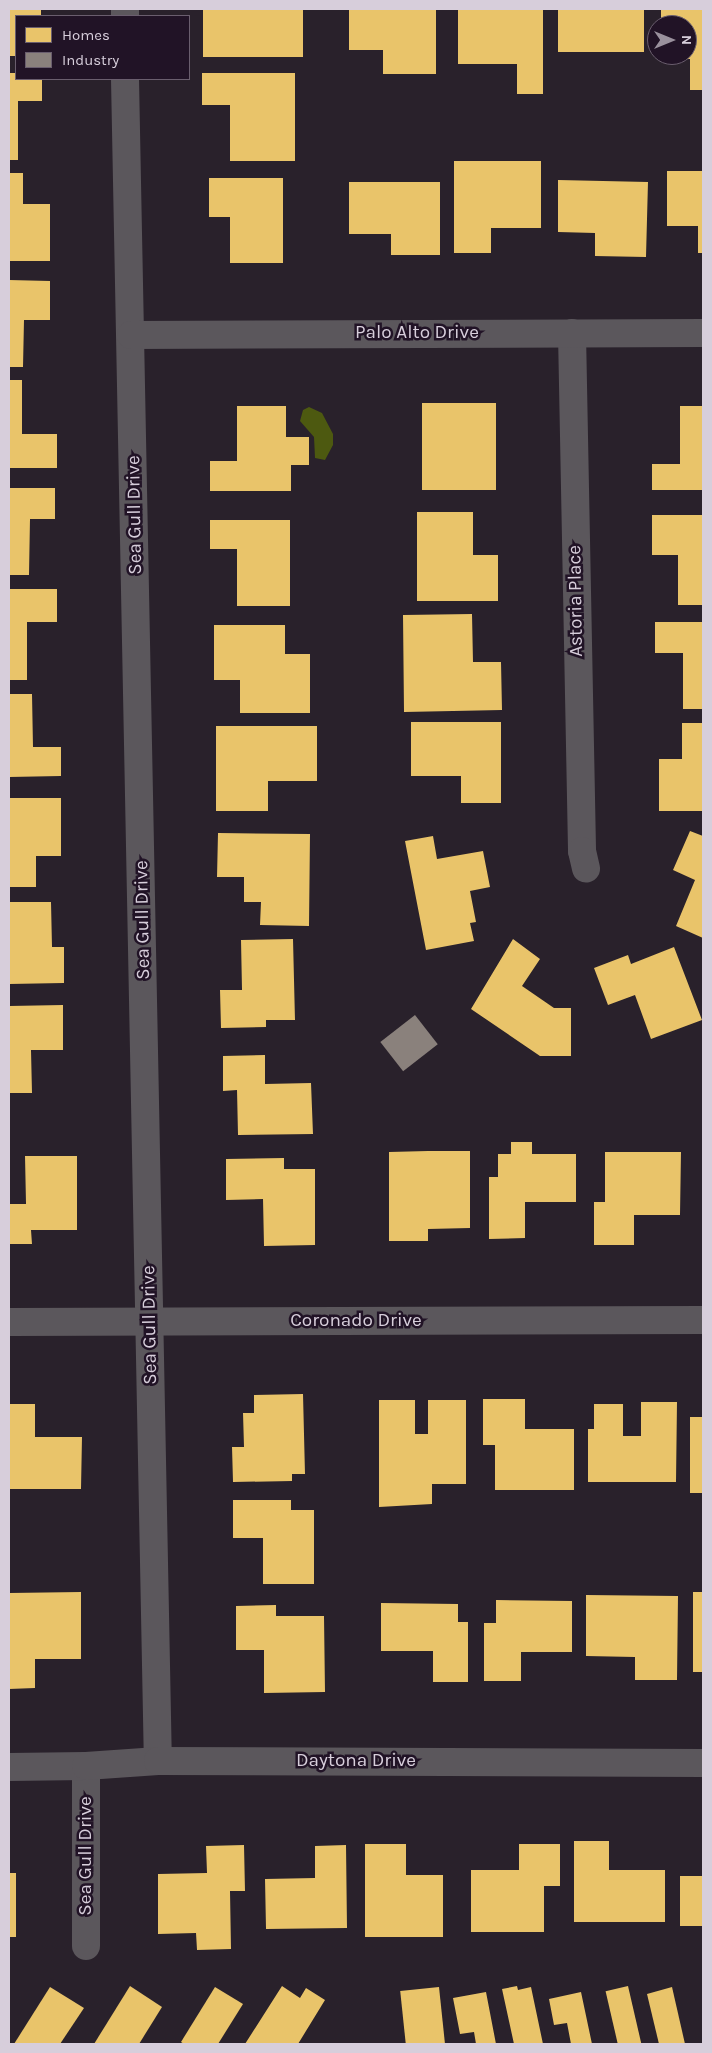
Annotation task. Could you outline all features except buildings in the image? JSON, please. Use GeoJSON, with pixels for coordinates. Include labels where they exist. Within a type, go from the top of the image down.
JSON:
{"type":"FeatureCollection","features":[{"type":"Feature","properties":{"kind":"street","name":"Sea Gull Drive"},"geometry":{"type":"LineString","coordinates":[[125,80],[158,1761]]}},
{"type":"Feature","properties":{"kind":"street","name":"Astoria Place"},"geometry":{"type":"LineString","coordinates":[[572,332],[582,851],[586,869]]}},
{"type":"Feature","properties":{"kind":"street","name":"Palo Alto Drive"},"geometry":{"type":"LineString","coordinates":[[131,335],[703,333]]}},
{"type":"Feature","properties":{"kind":"street","name":"Coronado Drive"},"geometry":{"type":"LineString","coordinates":[[9,1322],[703,1320]]}},
{"type":"Feature","properties":{"kind":"street","name":"Daytona Drive"},"geometry":{"type":"LineString","coordinates":[[9,1767],[86,1766],[158,1761],[703,1763]]}},
{"type":"Feature","properties":{"kind":"street","name":"Sea Gull Drive"},"geometry":{"type":"LineString","coordinates":[[86,1766],[86,1946]]}},
{"type":"Feature","properties":{"kind":"shaded area"},"geometry":{"type":"Polygon","coordinates":[[[309,407],[322,413],[333,434],[333,445],[325,460],[315,458],[314,437],[300,421],[303,410],[309,407]]]}}]}
